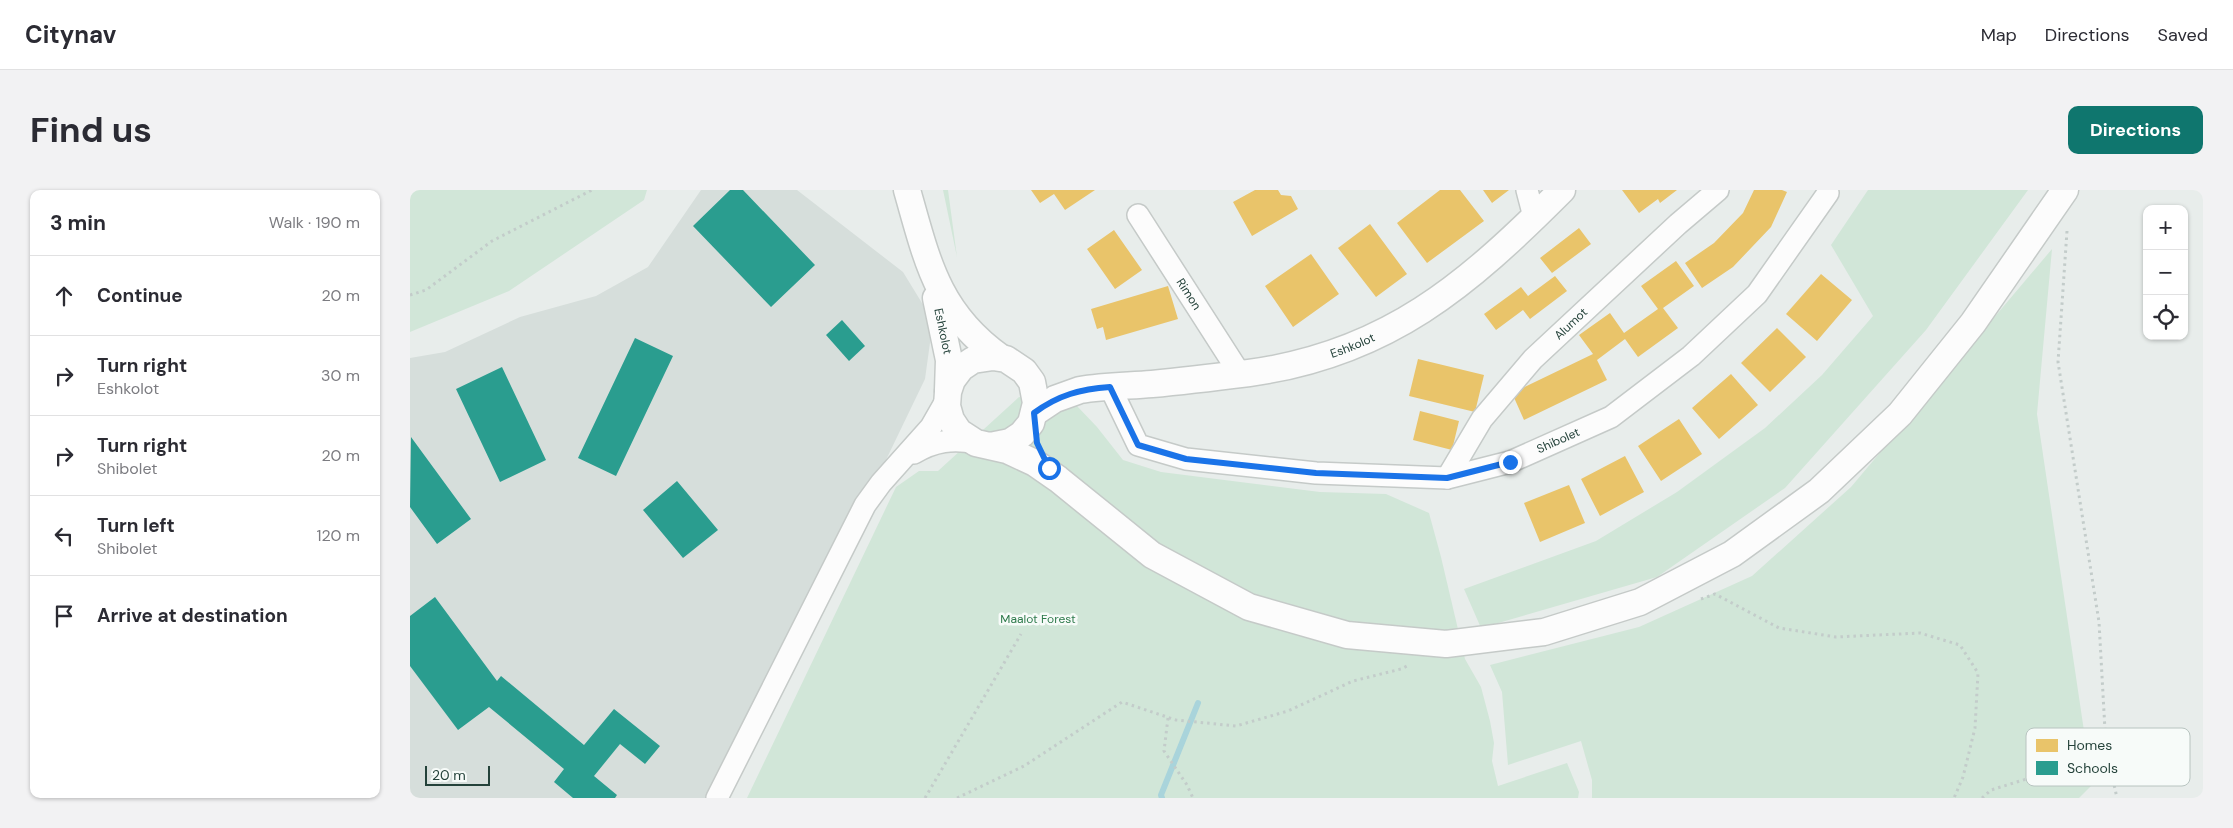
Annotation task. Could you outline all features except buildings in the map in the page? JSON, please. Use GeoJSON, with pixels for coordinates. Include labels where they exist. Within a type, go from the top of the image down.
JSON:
{"type":"FeatureCollection","features":[{"type":"Feature","properties":{"kind":"street","name":"Eshkolot"},"geometry":{"type":"LineString","coordinates":[[907,190],[931,270],[957,318],[981,344],[1009,362],[1053,382],[1078,388],[1240,374],[1296,364],[1340,352],[1382,334],[1424,310],[1468,278],[1562,190]]}},
{"type":"Feature","properties":{"kind":"street"},"geometry":{"type":"LineString","coordinates":[[1526,190],[1534,217]]}},
{"type":"Feature","properties":{"kind":"street","name":"Alumot"},"geometry":{"type":"LineString","coordinates":[[1447,478],[1482,419],[1533,359],[1678,224],[1718,190]]}},
{"type":"Feature","properties":{"kind":"street"},"geometry":{"type":"LineString","coordinates":[[947,396],[949,413],[954,426],[964,436],[1022,456],[1058,479],[1152,555],[1248,607],[1347,635],[1446,644],[1544,632],[1640,602],[1732,554],[1819,491],[1900,414],[1972,323],[2065,190]]}},
{"type":"Feature","properties":{"kind":"street","name":"Shibolet"},"geometry":{"type":"LineString","coordinates":[[1102,387],[1138,445],[1186,459],[1316,473],[1447,478],[1510,462],[1612,417],[1690,356],[1757,294],[1828,193]]}},
{"type":"Feature","properties":{"kind":"street","name":"Rimon"},"geometry":{"type":"LineString","coordinates":[[1138,215],[1240,374]]}},
{"type":"Feature","properties":{"kind":"street","name":"Eshkolot"},"geometry":{"type":"LineString","coordinates":[[931,270],[948,352],[950,375],[947,396]]}},
{"type":"Feature","properties":{"kind":"street"},"geometry":{"type":"LineString","coordinates":[[717,798],[860,515],[875,490],[931,428],[956,374],[966,364],[979,358],[1009,362],[1028,376],[1034,389],[1036,403],[1034,415],[1039,450],[1058,479]]}},
{"type":"Feature","properties":{"kind":"street","name":"Eshkolot"},"geometry":{"type":"LineString","coordinates":[[1034,415],[1060,396],[1102,387]]}},
{"type":"Feature","properties":{"kind":"street"},"geometry":{"type":"LineString","coordinates":[[896,467],[918,451],[937,442],[957,440],[983,444],[1003,444],[1016,438],[1027,428],[1034,415]]}},
{"type":"Feature","properties":{"kind":"path"},"geometry":{"type":"LineString","coordinates":[[410,296],[426,290],[492,241],[592,190]]}},
{"type":"Feature","properties":{"kind":"path"},"geometry":{"type":"LineString","coordinates":[[2067,228],[2058,362],[2099,622],[2105,728]]}},
{"type":"Feature","properties":{"kind":"path"},"geometry":{"type":"LineString","coordinates":[[1698,600],[1715,594],[1779,628],[1836,637],[1920,633],[1960,645],[1978,673],[1975,728],[1963,777],[1954,798]]}},
{"type":"Feature","properties":{"kind":"path"},"geometry":{"type":"LineString","coordinates":[[925,798],[1021,634]]}},
{"type":"Feature","properties":{"kind":"path"},"geometry":{"type":"LineString","coordinates":[[957,798],[1024,766],[1122,702],[1168,718],[1236,726],[1288,712],[1353,681],[1401,669],[1446,644]]}},
{"type":"Feature","properties":{"kind":"path"},"geometry":{"type":"LineString","coordinates":[[1168,718],[1164,750],[1187,785],[1193,798]]}},
{"type":"Feature","properties":{"kind":"path"},"geometry":{"type":"LineString","coordinates":[[1982,798],[1991,790],[2026,779]]}},
{"type":"Feature","properties":{"kind":"shaded area"},"geometry":{"type":"Polygon","coordinates":[[[701,190],[797,190],[903,272],[933,321],[925,379],[723,798],[410,798],[410,358],[445,352],[520,317],[596,296],[648,267],[701,190]]]}},
{"type":"Feature","properties":{"kind":"green space"},"geometry":{"type":"Polygon","coordinates":[[[410,190],[647,190],[644,200],[509,291],[410,332],[410,190]]]}},
{"type":"Feature","properties":{"kind":"green space"},"geometry":{"type":"Polygon","coordinates":[[[943,190],[948,190],[957,257],[943,190]]]}},
{"type":"Feature","properties":{"kind":"green space"},"geometry":{"type":"Polygon","coordinates":[[[1868,190],[2028,190],[1926,330],[1785,488],[1657,577],[1481,628],[1464,589],[1596,541],[1677,492],[1765,428],[1822,375],[1873,316],[1831,245],[1868,190]]]}},
{"type":"Feature","properties":{"kind":"green space"},"geometry":{"type":"Polygon","coordinates":[[[2052,249],[2037,414],[2084,728],[2026,728],[2026,786],[2091,786],[2079,798],[1592,798],[1592,780],[1581,741],[1508,765],[1502,692],[1490,665],[1639,627],[1752,576],[1851,487],[2052,249]]]}},
{"type":"Feature","properties":{"kind":"green space","name":"Maalot Forest"},"geometry":{"type":"Polygon","coordinates":[[[1019,397],[1077,406],[1097,427],[1123,460],[1161,472],[1320,492],[1386,494],[1429,513],[1465,659],[1481,687],[1490,721],[1494,743],[1492,761],[1498,786],[1567,763],[1579,792],[1578,798],[747,798],[896,487],[919,471],[938,471],[1019,397]]]}},
{"type":"Feature","properties":{"kind":"waterway"},"geometry":{"type":"LineString","coordinates":[[1162,798],[1161,795],[1198,703]]}},
{"type":"Feature","properties":{"kind":"route"},"geometry":{"type":"LineString","coordinates":[[1049,468],[1037,443],[1034,413],[1060,396],[1088,389],[1110,387],[1138,445],[1186,459],[1316,473],[1447,478],[1510,462]]}}]}
